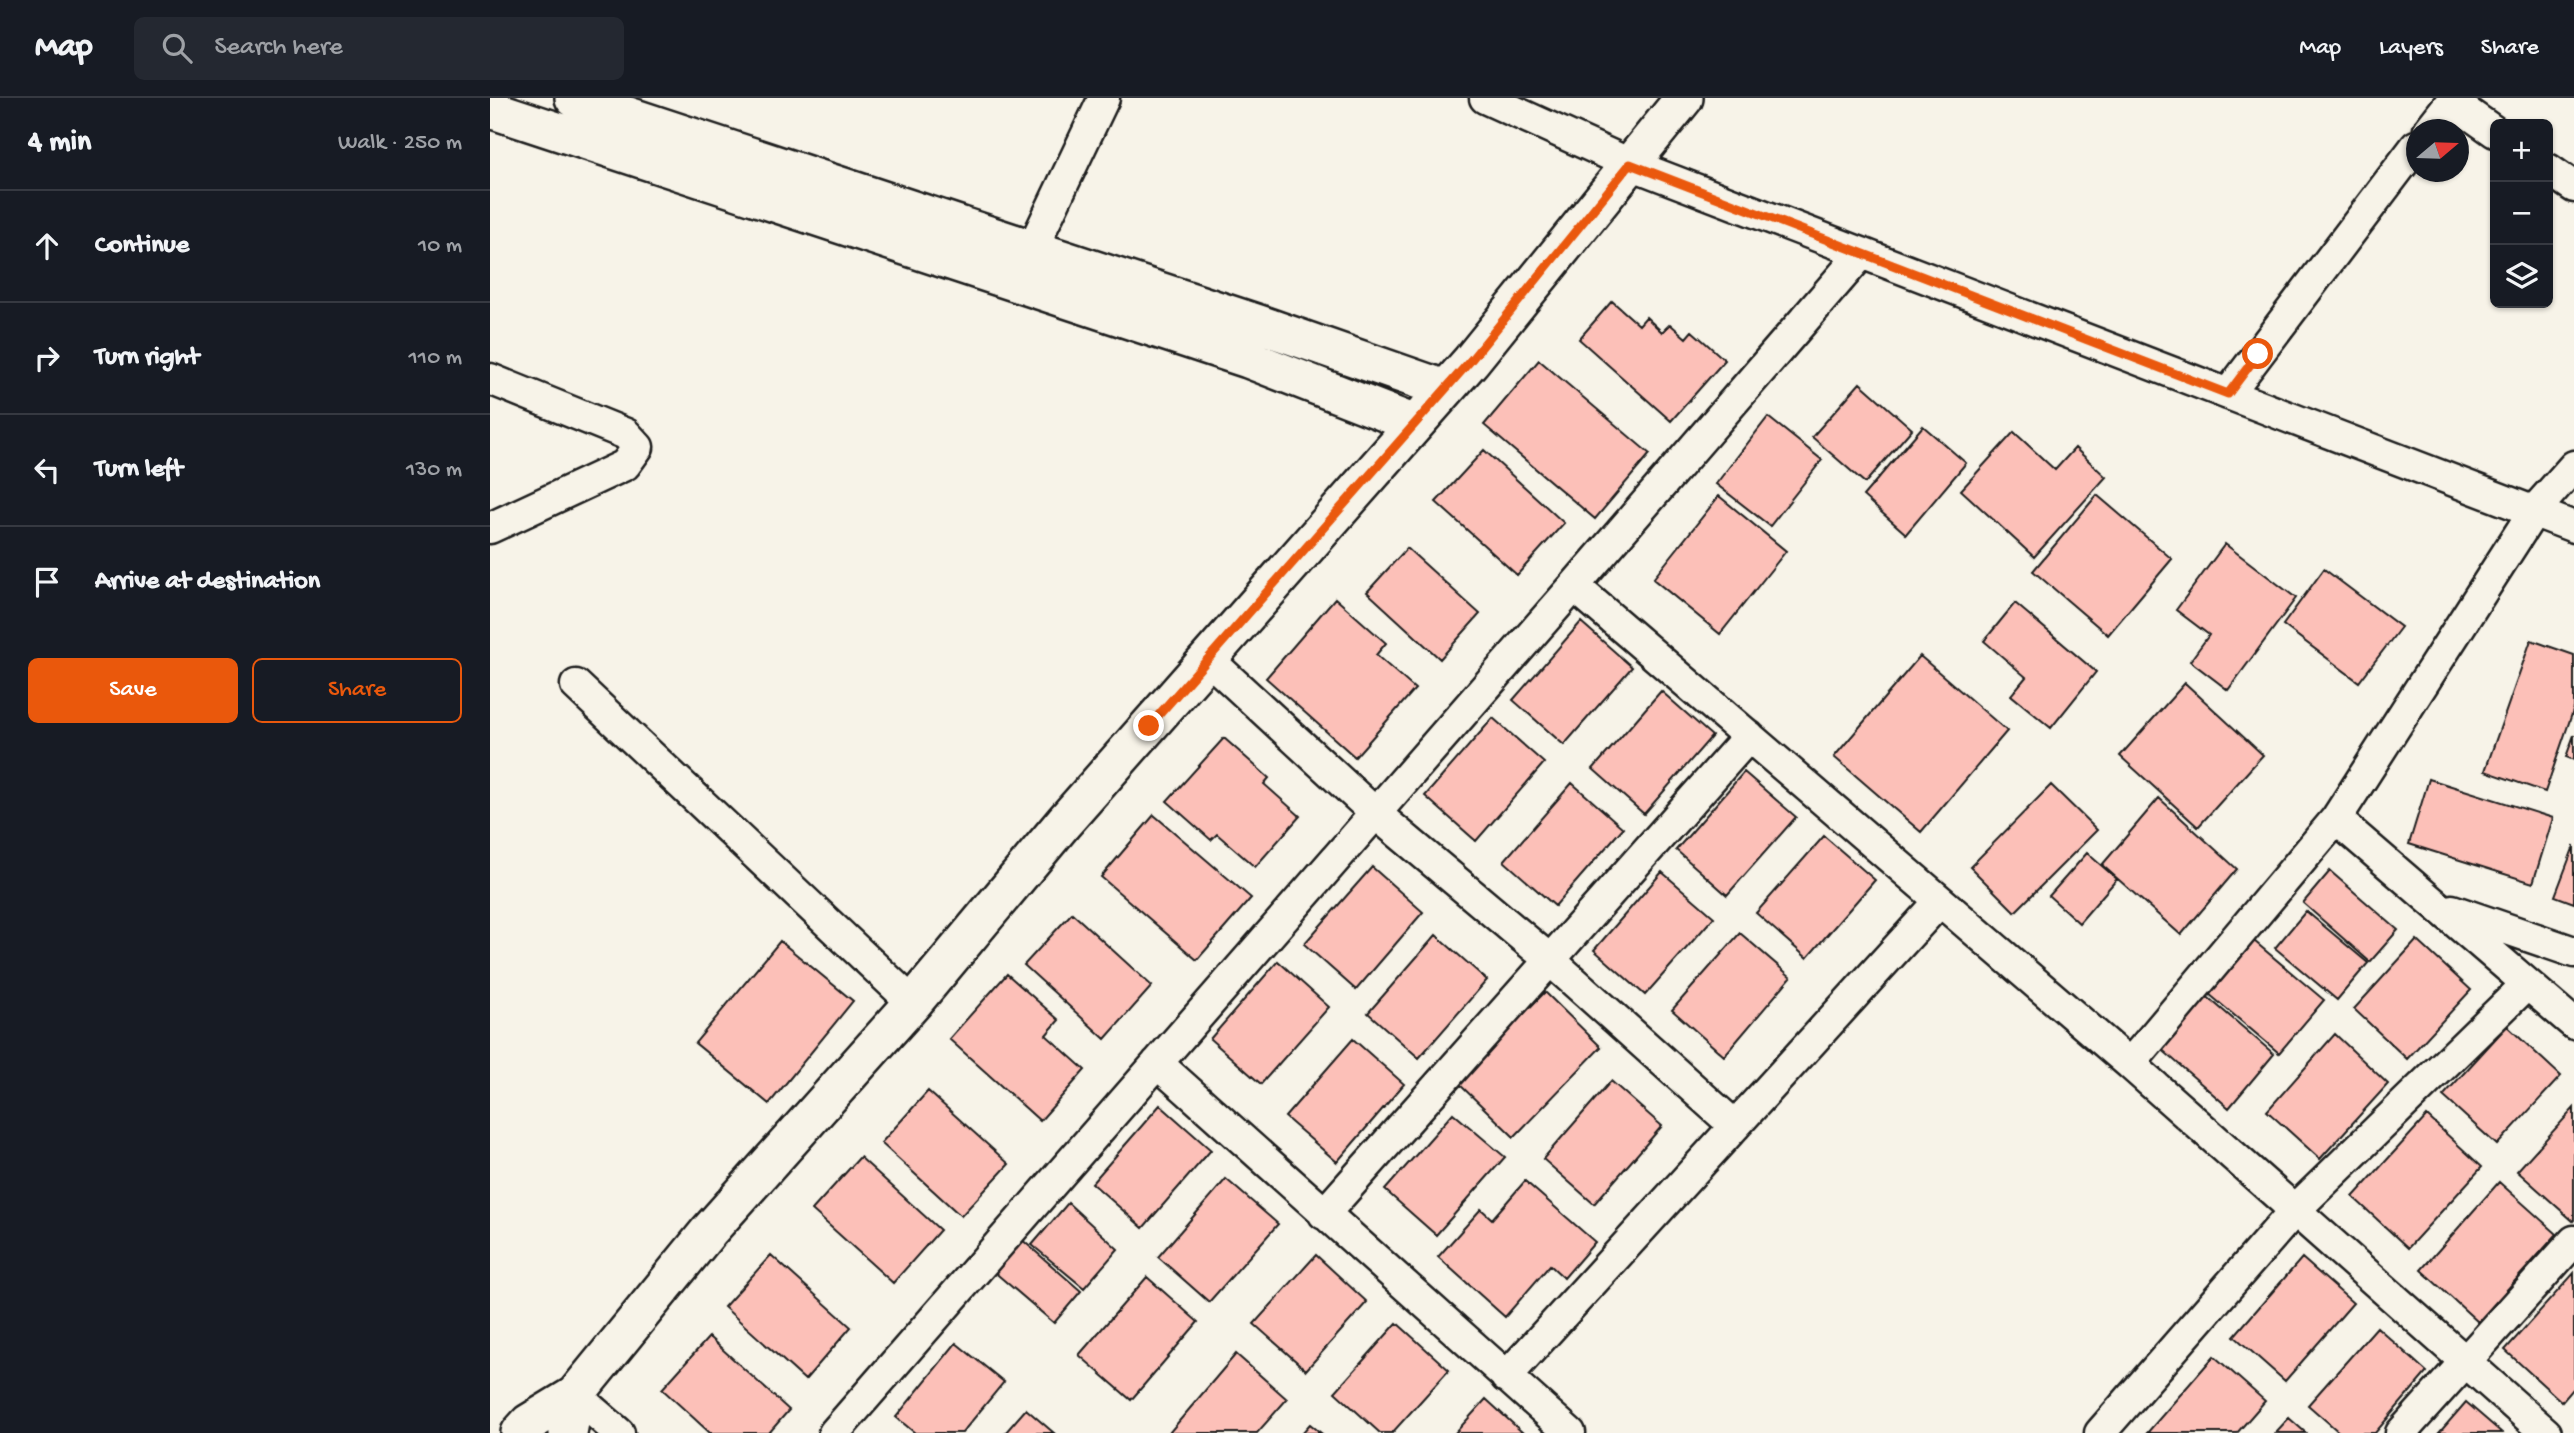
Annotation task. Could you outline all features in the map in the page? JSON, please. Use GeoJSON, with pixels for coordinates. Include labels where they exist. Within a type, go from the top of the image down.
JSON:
{"type":"FeatureCollection","features":[{"type":"Feature","properties":{"kind":"street"},"geometry":{"type":"LineString","coordinates":[[574,98],[1445,389]]}},
{"type":"Feature","properties":{"kind":"street"},"geometry":{"type":"LineString","coordinates":[[1032,249],[1104,98]]}},
{"type":"Feature","properties":{"kind":"street"},"geometry":{"type":"LineString","coordinates":[[1485,98],[1630,164],[2574,527]]}},
{"type":"Feature","properties":{"kind":"street"},"geometry":{"type":"LineString","coordinates":[[520,1433],[529,1423],[575,1395],[709,1231],[913,1003],[1064,822],[1445,389],[1684,98]]}},
{"type":"Feature","properties":{"kind":"street"},"geometry":{"type":"LineString","coordinates":[[2438,119],[2452,100],[2490,128]]}},
{"type":"Feature","properties":{"kind":"street"},"geometry":{"type":"LineString","coordinates":[[490,109],[1248,359],[1415,424]]}},
{"type":"Feature","properties":{"kind":"street"},"geometry":{"type":"LineString","coordinates":[[2228,394],[2406,160]]}},
{"type":"Feature","properties":{"kind":"street"},"geometry":{"type":"LineString","coordinates":[[2553,172],[2574,187]]}},
{"type":"Feature","properties":{"kind":"street"},"geometry":{"type":"LineString","coordinates":[[834,1433],[1862,253]]}},
{"type":"Feature","properties":{"kind":"street"},"geometry":{"type":"LineString","coordinates":[[490,379],[626,435],[638,447],[625,465],[490,528]]}},
{"type":"Feature","properties":{"kind":"street"},"geometry":{"type":"LineString","coordinates":[[2130,1064],[2336,819],[2533,511],[2574,466]]}},
{"type":"Feature","properties":{"kind":"street"},"geometry":{"type":"LineString","coordinates":[[1574,586],[2130,1064],[2546,1433]]}},
{"type":"Feature","properties":{"kind":"street"},"geometry":{"type":"LineString","coordinates":[[1208,659],[1375,813],[1550,960],[1735,1126]]}},
{"type":"Feature","properties":{"kind":"street"},"geometry":{"type":"LineString","coordinates":[[576,685],[913,1003]]}},
{"type":"Feature","properties":{"kind":"street"},"geometry":{"type":"LineString","coordinates":[[1324,1214],[1749,736]]}},
{"type":"Feature","properties":{"kind":"street"},"geometry":{"type":"LineString","coordinates":[[2336,819],[2574,1024]]}},
{"type":"Feature","properties":{"kind":"street"},"geometry":{"type":"LineString","coordinates":[[1506,1377],[1940,901]]}},
{"type":"Feature","properties":{"kind":"street"},"geometry":{"type":"LineString","coordinates":[[2435,905],[2574,952]]}},
{"type":"Feature","properties":{"kind":"street"},"geometry":{"type":"LineString","coordinates":[[2100,1433],[2295,1210],[2528,984]]}},
{"type":"Feature","properties":{"kind":"street"},"geometry":{"type":"LineString","coordinates":[[1157,1063],[1570,1433]]}},
{"type":"Feature","properties":{"kind":"street"},"geometry":{"type":"LineString","coordinates":[[2401,1433],[2574,1241]]}},
{"type":"Feature","properties":{"kind":"street"},"geometry":{"type":"LineString","coordinates":[[568,1433],[575,1395]]}},
{"type":"Feature","properties":{"kind":"street"},"geometry":{"type":"LineString","coordinates":[[575,1395],[619,1433]]}},
{"type":"Feature","properties":{"kind":"building"},"geometry":{"type":"Polygon","coordinates":[[[1612,301],[1639,325],[1646,317],[1662,332],[1670,324],[1686,338],[1692,331],[1725,360],[1671,421],[1579,339],[1612,301]]]}},
{"type":"Feature","properties":{"kind":"building"},"geometry":{"type":"Polygon","coordinates":[[[1539,360],[1650,454],[1595,519],[1484,425],[1539,360]]]}},
{"type":"Feature","properties":{"kind":"building"},"geometry":{"type":"Polygon","coordinates":[[[1860,383],[1912,429],[1865,483],[1812,437],[1860,383]]]}},
{"type":"Feature","properties":{"kind":"building"},"geometry":{"type":"Polygon","coordinates":[[[1768,417],[1822,460],[1770,526],[1716,484],[1768,417]]]}},
{"type":"Feature","properties":{"kind":"building"},"geometry":{"type":"Polygon","coordinates":[[[1923,426],[1966,463],[1906,534],[1863,496],[1923,426]]]}},
{"type":"Feature","properties":{"kind":"building"},"geometry":{"type":"Polygon","coordinates":[[[2014,432],[2055,470],[2075,448],[2106,477],[2034,557],[1961,490],[2014,432]]]}},
{"type":"Feature","properties":{"kind":"building"},"geometry":{"type":"Polygon","coordinates":[[[1484,450],[1564,523],[1517,575],[1436,502],[1484,450]]]}},
{"type":"Feature","properties":{"kind":"building"},"geometry":{"type":"Polygon","coordinates":[[[2097,495],[2172,559],[2108,635],[2033,571],[2097,495]]]}},
{"type":"Feature","properties":{"kind":"building"},"geometry":{"type":"Polygon","coordinates":[[[1719,496],[1786,551],[1720,634],[1653,579],[1719,496]]]}},
{"type":"Feature","properties":{"kind":"building"},"geometry":{"type":"Polygon","coordinates":[[[2225,544],[2296,598],[2228,690],[2190,661],[2209,635],[2176,610],[2225,544]]]}},
{"type":"Feature","properties":{"kind":"building"},"geometry":{"type":"Polygon","coordinates":[[[1407,548],[1480,614],[1440,659],[1367,592],[1407,548]]]}},
{"type":"Feature","properties":{"kind":"building"},"geometry":{"type":"Polygon","coordinates":[[[2324,569],[2401,627],[2359,682],[2283,625],[2324,569]]]}},
{"type":"Feature","properties":{"kind":"building"},"geometry":{"type":"Polygon","coordinates":[[[1335,598],[1386,643],[1376,655],[1415,689],[1355,757],[1266,678],[1335,598]]]}},
{"type":"Feature","properties":{"kind":"building"},"geometry":{"type":"Polygon","coordinates":[[[2015,603],[2096,672],[2051,728],[2011,695],[2026,677],[1984,641],[2015,603]]]}},
{"type":"Feature","properties":{"kind":"building"},"geometry":{"type":"Polygon","coordinates":[[[1581,622],[1632,667],[1564,745],[1513,700],[1581,622]]]}},
{"type":"Feature","properties":{"kind":"building"},"geometry":{"type":"Polygon","coordinates":[[[2531,640],[2574,655],[2574,708],[2545,792],[2485,771],[2531,640]]]}},
{"type":"Feature","properties":{"kind":"building"},"geometry":{"type":"Polygon","coordinates":[[[1920,656],[2007,731],[1921,832],[1834,757],[1920,656]]]}},
{"type":"Feature","properties":{"kind":"building"},"geometry":{"type":"Polygon","coordinates":[[[2185,683],[2263,755],[2198,827],[2120,756],[2185,683]]]}},
{"type":"Feature","properties":{"kind":"building"},"geometry":{"type":"Polygon","coordinates":[[[1661,691],[1712,736],[1644,814],[1593,769],[1661,691]]]}},
{"type":"Feature","properties":{"kind":"building"},"geometry":{"type":"Polygon","coordinates":[[[1493,718],[1544,763],[1476,841],[1425,796],[1493,718]]]}},
{"type":"Feature","properties":{"kind":"building"},"geometry":{"type":"Polygon","coordinates":[[[2574,735],[2574,760],[2566,757],[2574,735]]]}},
{"type":"Feature","properties":{"kind":"building"},"geometry":{"type":"Polygon","coordinates":[[[1224,738],[1269,778],[1264,784],[1300,816],[1255,867],[1217,834],[1211,840],[1167,801],[1224,738]]]}},
{"type":"Feature","properties":{"kind":"building"},"geometry":{"type":"Polygon","coordinates":[[[1744,772],[1796,817],[1727,895],[1676,850],[1744,772]]]}},
{"type":"Feature","properties":{"kind":"building"},"geometry":{"type":"Polygon","coordinates":[[[2429,779],[2553,818],[2533,883],[2409,844],[2429,779]]]}},
{"type":"Feature","properties":{"kind":"building"},"geometry":{"type":"Polygon","coordinates":[[[1572,783],[1623,828],[1555,906],[1504,861],[1572,783]]]}},
{"type":"Feature","properties":{"kind":"building"},"geometry":{"type":"Polygon","coordinates":[[[2051,785],[2097,830],[2015,912],[1970,867],[2051,785]]]}},
{"type":"Feature","properties":{"kind":"building"},"geometry":{"type":"Polygon","coordinates":[[[2159,798],[2237,869],[2181,935],[2102,865],[2159,798]]]}},
{"type":"Feature","properties":{"kind":"building"},"geometry":{"type":"Polygon","coordinates":[[[1154,815],[1251,898],[1197,960],[1101,877],[1154,815]]]}},
{"type":"Feature","properties":{"kind":"building"},"geometry":{"type":"Polygon","coordinates":[[[1824,836],[1875,880],[1807,958],[1756,913],[1824,836]]]}},
{"type":"Feature","properties":{"kind":"building"},"geometry":{"type":"Polygon","coordinates":[[[2574,846],[2574,903],[2555,896],[2574,846]]]}},
{"type":"Feature","properties":{"kind":"building"},"geometry":{"type":"Polygon","coordinates":[[[2087,853],[2117,879],[2079,923],[2049,896],[2087,853]]]}},
{"type":"Feature","properties":{"kind":"building"},"geometry":{"type":"Polygon","coordinates":[[[1372,867],[1423,912],[1356,990],[1304,944],[1372,867]]]}},
{"type":"Feature","properties":{"kind":"building"},"geometry":{"type":"Polygon","coordinates":[[[2330,871],[2398,930],[2370,962],[2303,903],[2330,871]]]}},
{"type":"Feature","properties":{"kind":"building"},"geometry":{"type":"Polygon","coordinates":[[[1662,872],[1714,917],[1645,995],[1594,950],[1662,872]]]}},
{"type":"Feature","properties":{"kind":"building"},"geometry":{"type":"Polygon","coordinates":[[[2306,911],[2368,963],[2337,1000],[2275,948],[2306,911]]]}},
{"type":"Feature","properties":{"kind":"building"},"geometry":{"type":"Polygon","coordinates":[[[1072,913],[1152,986],[1105,1039],[1024,965],[1072,913]]]}},
{"type":"Feature","properties":{"kind":"building"},"geometry":{"type":"Polygon","coordinates":[[[1740,933],[1791,977],[1724,1056],[1672,1010],[1740,933]]]}},
{"type":"Feature","properties":{"kind":"building"},"geometry":{"type":"Polygon","coordinates":[[[1436,935],[1487,980],[1419,1058],[1368,1013],[1436,935]]]}},
{"type":"Feature","properties":{"kind":"building"},"geometry":{"type":"Polygon","coordinates":[[[2417,940],[2471,990],[2407,1059],[2354,1009],[2417,940]]]}},
{"type":"Feature","properties":{"kind":"building"},"geometry":{"type":"Polygon","coordinates":[[[780,941],[853,1001],[769,1104],[695,1043],[780,941]]]}},
{"type":"Feature","properties":{"kind":"building"},"geometry":{"type":"Polygon","coordinates":[[[2254,941],[2324,1000],[2279,1053],[2209,994],[2254,941]]]}},
{"type":"Feature","properties":{"kind":"building"},"geometry":{"type":"Polygon","coordinates":[[[1278,961],[1329,1007],[1261,1084],[1210,1039],[1278,961]]]}},
{"type":"Feature","properties":{"kind":"building"},"geometry":{"type":"Polygon","coordinates":[[[1007,974],[1059,1020],[1046,1035],[1085,1070],[1040,1121],[949,1039],[1007,974]]]}},
{"type":"Feature","properties":{"kind":"building"},"geometry":{"type":"Polygon","coordinates":[[[1545,992],[1601,1047],[1514,1137],[1457,1082],[1545,992]]]}},
{"type":"Feature","properties":{"kind":"building"},"geometry":{"type":"Polygon","coordinates":[[[2204,994],[2274,1054],[2229,1108],[2159,1047],[2204,994]]]}},
{"type":"Feature","properties":{"kind":"building"},"geometry":{"type":"Polygon","coordinates":[[[2507,1026],[2561,1076],[2497,1145],[2443,1096],[2507,1026]]]}},
{"type":"Feature","properties":{"kind":"building"},"geometry":{"type":"Polygon","coordinates":[[[2335,1034],[2388,1084],[2320,1159],[2267,1111],[2335,1034]]]}},
{"type":"Feature","properties":{"kind":"building"},"geometry":{"type":"Polygon","coordinates":[[[1353,1039],[1404,1084],[1337,1162],[1285,1117],[1353,1039]]]}},
{"type":"Feature","properties":{"kind":"building"},"geometry":{"type":"Polygon","coordinates":[[[1611,1081],[1662,1126],[1594,1204],[1543,1159],[1611,1081]]]}},
{"type":"Feature","properties":{"kind":"building"},"geometry":{"type":"Polygon","coordinates":[[[928,1091],[1009,1164],[961,1216],[881,1143],[928,1091]]]}},
{"type":"Feature","properties":{"kind":"building"},"geometry":{"type":"Polygon","coordinates":[[[1160,1105],[1211,1150],[1143,1228],[1092,1183],[1160,1105]]]}},
{"type":"Feature","properties":{"kind":"building"},"geometry":{"type":"Polygon","coordinates":[[[2574,1108],[2574,1220],[2573,1221],[2517,1171],[2574,1108]]]}},
{"type":"Feature","properties":{"kind":"building"},"geometry":{"type":"Polygon","coordinates":[[[1453,1113],[1505,1157],[1436,1235],[1385,1190],[1453,1113]]]}},
{"type":"Feature","properties":{"kind":"building"},"geometry":{"type":"Polygon","coordinates":[[[2427,1116],[2482,1167],[2408,1248],[2353,1197],[2427,1116]]]}},
{"type":"Feature","properties":{"kind":"building"},"geometry":{"type":"Polygon","coordinates":[[[860,1157],[940,1230],[893,1283],[812,1210],[860,1157]]]}},
{"type":"Feature","properties":{"kind":"building"},"geometry":{"type":"Polygon","coordinates":[[[1226,1179],[1278,1224],[1209,1302],[1158,1257],[1226,1179]]]}},
{"type":"Feature","properties":{"kind":"building"},"geometry":{"type":"Polygon","coordinates":[[[1525,1181],[1595,1242],[1564,1278],[1550,1265],[1505,1317],[1438,1257],[1481,1209],[1492,1219],[1525,1181]]]}},
{"type":"Feature","properties":{"kind":"building"},"geometry":{"type":"Polygon","coordinates":[[[2499,1182],[2557,1234],[2478,1322],[2421,1270],[2499,1182]]]}},
{"type":"Feature","properties":{"kind":"building"},"geometry":{"type":"Polygon","coordinates":[[[1068,1203],[1118,1249],[1084,1288],[1032,1245],[1068,1203]]]}},
{"type":"Feature","properties":{"kind":"building"},"geometry":{"type":"Polygon","coordinates":[[[1020,1238],[1081,1291],[1054,1323],[992,1270],[1020,1238]]]}},
{"type":"Feature","properties":{"kind":"building"},"geometry":{"type":"Polygon","coordinates":[[[771,1255],[851,1327],[805,1380],[724,1307],[771,1255]]]}},
{"type":"Feature","properties":{"kind":"building"},"geometry":{"type":"Polygon","coordinates":[[[1316,1255],[1367,1302],[1306,1370],[1254,1324],[1316,1255]]]}},
{"type":"Feature","properties":{"kind":"building"},"geometry":{"type":"Polygon","coordinates":[[[2302,1258],[2353,1303],[2285,1381],[2234,1336],[2302,1258]]]}},
{"type":"Feature","properties":{"kind":"building"},"geometry":{"type":"Polygon","coordinates":[[[2574,1273],[2574,1388],[2562,1402],[2505,1350],[2574,1273]]]}},
{"type":"Feature","properties":{"kind":"building"},"geometry":{"type":"Polygon","coordinates":[[[1147,1277],[1198,1322],[1131,1400],[1079,1355],[1147,1277]]]}},
{"type":"Feature","properties":{"kind":"building"},"geometry":{"type":"Polygon","coordinates":[[[1397,1323],[1449,1370],[1392,1433],[1380,1433],[1335,1392],[1397,1323]]]}},
{"type":"Feature","properties":{"kind":"building"},"geometry":{"type":"Polygon","coordinates":[[[2377,1327],[2427,1372],[2375,1433],[2340,1433],[2308,1405],[2377,1327]]]}},
{"type":"Feature","properties":{"kind":"building"},"geometry":{"type":"Polygon","coordinates":[[[709,1337],[789,1410],[769,1433],[710,1433],[662,1389],[709,1337]]]}},
{"type":"Feature","properties":{"kind":"building"},"geometry":{"type":"Polygon","coordinates":[[[956,1343],[1004,1382],[962,1433],[915,1433],[896,1417],[956,1343]]]}},
{"type":"Feature","properties":{"kind":"building"},"geometry":{"type":"Polygon","coordinates":[[[1236,1354],[1287,1399],[1257,1433],[1169,1433],[1236,1354]]]}},
{"type":"Feature","properties":{"kind":"building"},"geometry":{"type":"Polygon","coordinates":[[[2214,1356],[2265,1401],[2237,1433],[2147,1433],[2214,1356]]]}},
{"type":"Feature","properties":{"kind":"building"},"geometry":{"type":"Polygon","coordinates":[[[1486,1399],[1523,1433],[1455,1433],[1486,1399]]]}},
{"type":"Feature","properties":{"kind":"building"},"geometry":{"type":"Polygon","coordinates":[[[2466,1402],[2502,1433],[2439,1433],[2466,1402]]]}},
{"type":"Feature","properties":{"kind":"building"},"geometry":{"type":"Polygon","coordinates":[[[1026,1409],[1054,1433],[1005,1433],[1026,1409]]]}},
{"type":"Feature","properties":{"kind":"building"},"geometry":{"type":"Polygon","coordinates":[[[2289,1418],[2306,1433],[2275,1433],[2289,1418]]]}},
{"type":"Feature","properties":{"kind":"building"},"geometry":{"type":"Polygon","coordinates":[[[1310,1424],[1321,1433],[1302,1433],[1310,1424]]]}},
{"type":"Feature","properties":{"kind":"route"},"geometry":{"type":"LineString","coordinates":[[1149,726],[1471,360],[1630,164],[2228,394],[2258,354]]}}]}
